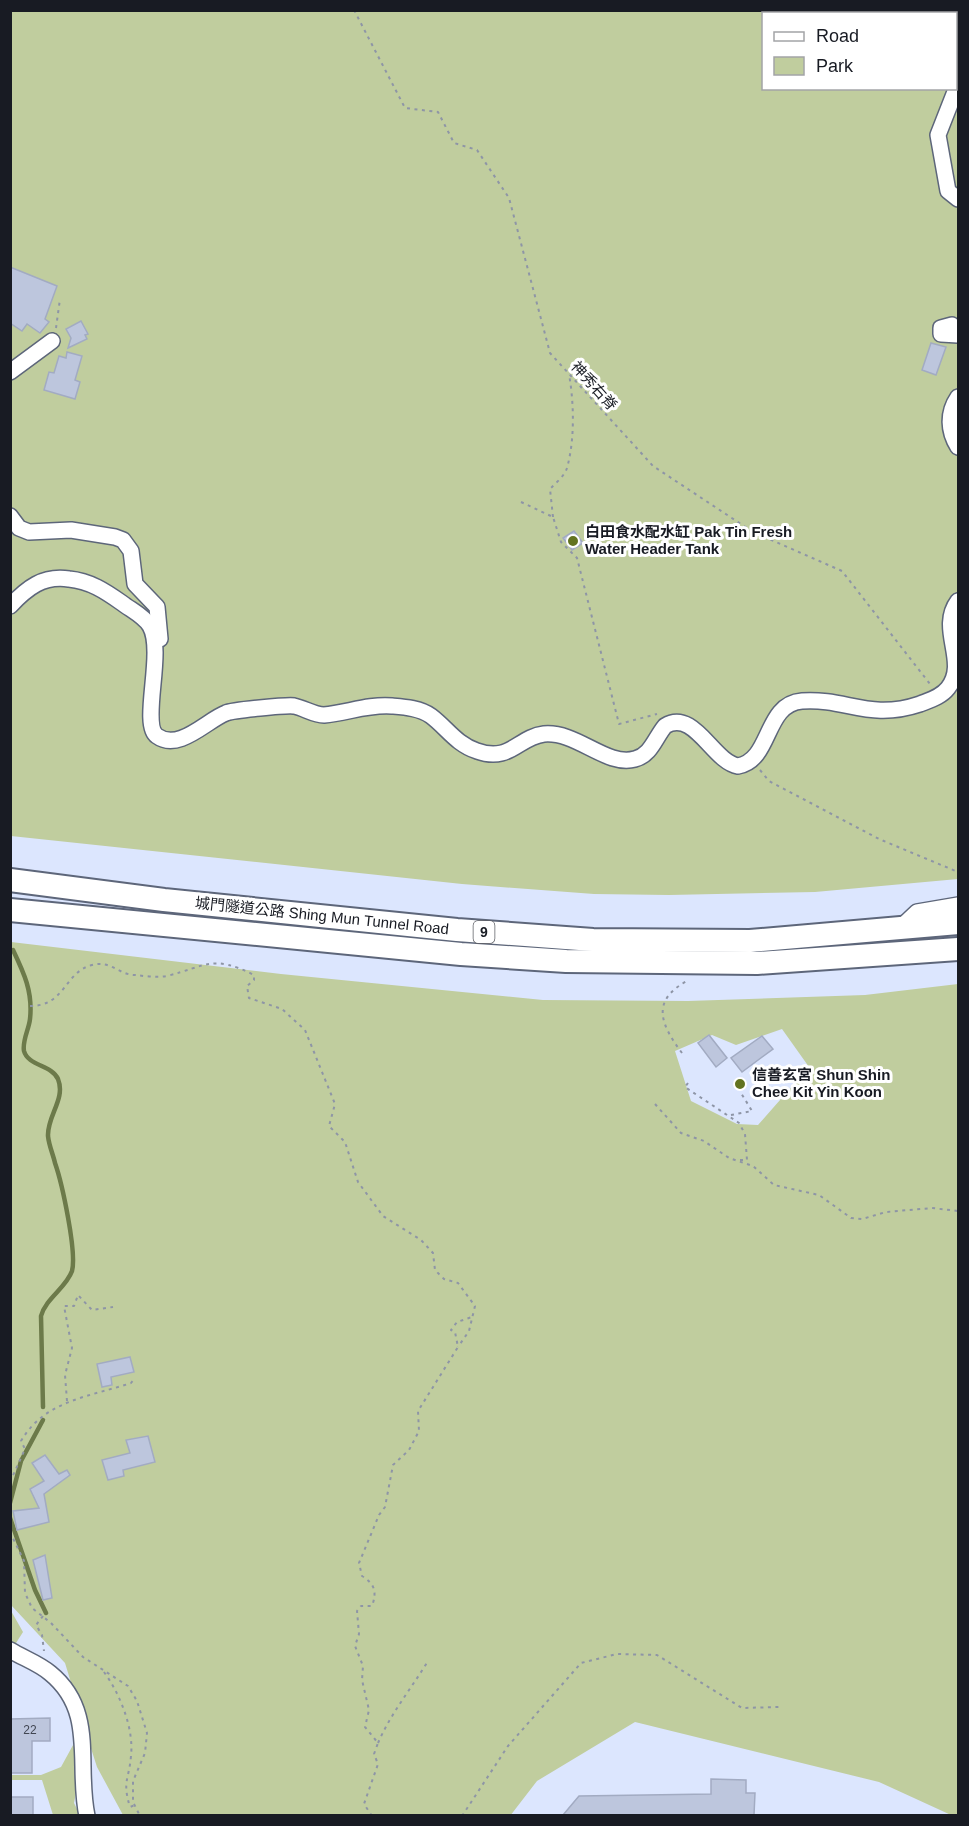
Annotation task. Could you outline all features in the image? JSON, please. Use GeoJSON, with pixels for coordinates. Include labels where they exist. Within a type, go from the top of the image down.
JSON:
{"type":"FeatureCollection","features":[{"type":"Feature","properties":{"kind":"highway","name":"城門隧道公路 Shing Mun Tunnel Road"},"geometry":{"type":"LineString","coordinates":[[10,880],[164,900],[553,938],[750,941],[958,923]]}},
{"type":"Feature","properties":{"kind":"highway","name":"城門隧道公路 Shing Mun Tunnel Road"},"geometry":{"type":"LineString","coordinates":[[10,910],[461,954],[577,961],[797,962],[958,949]]}},
{"type":"Feature","properties":{"kind":"street"},"geometry":{"type":"LineString","coordinates":[[956,90],[938,139],[948,190],[958,199]]}},
{"type":"Feature","properties":{"kind":"street"},"geometry":{"type":"LineString","coordinates":[[10,372],[52,341]]}},
{"type":"Feature","properties":{"kind":"street"},"geometry":{"type":"LineString","coordinates":[[958,397],[953,407],[950,424],[958,447]]}},
{"type":"Feature","properties":{"kind":"street"},"geometry":{"type":"LineString","coordinates":[[10,516],[19,528],[29,532],[71,530],[116,537],[131,551],[135,584],[155,603],[159,612],[160,643],[156,657],[150,722],[157,736],[169,740],[184,737],[233,711],[288,706],[322,715],[361,707],[388,705],[424,712],[459,743],[482,753],[507,753],[536,737],[548,734],[574,738],[610,756],[628,760],[643,755],[664,726],[678,723],[698,733],[727,762],[738,766],[752,760],[780,710],[790,703],[814,701],[864,710],[886,711],[910,707],[940,695],[950,685],[955,672],[949,625],[952,611],[958,601]]}},
{"type":"Feature","properties":{"kind":"street"},"geometry":{"type":"LineString","coordinates":[[10,606],[27,589],[44,580],[64,578],[90,584],[146,621],[154,636],[156,657]]}},
{"type":"Feature","properties":{"kind":"street"},"geometry":{"type":"LineString","coordinates":[[899,929],[917,912],[958,905]]}},
{"type":"Feature","properties":{"kind":"street"},"geometry":{"type":"LineString","coordinates":[[914,953],[958,960]]}},
{"type":"Feature","properties":{"kind":"street"},"geometry":{"type":"LineString","coordinates":[[10,1650],[48,1671],[75,1703],[82,1723],[87,1815]]}},
{"type":"Feature","properties":{"kind":"path","name":"神秀右脊"},"geometry":{"type":"LineString","coordinates":[[354,10],[405,108],[438,112],[454,143],[477,150],[509,198],[550,353],[653,466],[753,532],[842,571],[940,695]]}},
{"type":"Feature","properties":{"kind":"path"},"geometry":{"type":"LineString","coordinates":[[52,341],[60,299]]}},
{"type":"Feature","properties":{"kind":"path"},"geometry":{"type":"LineString","coordinates":[[568,373],[573,394],[572,424],[567,470],[550,489],[553,517],[561,542],[577,558],[619,724],[666,711],[675,713],[678,723]]}},
{"type":"Feature","properties":{"kind":"path"},"geometry":{"type":"LineString","coordinates":[[521,502],[553,517]]}},
{"type":"Feature","properties":{"kind":"path"},"geometry":{"type":"LineString","coordinates":[[752,760],[768,781],[879,839],[958,872]]}},
{"type":"Feature","properties":{"kind":"path"},"geometry":{"type":"LineString","coordinates":[[30,1006],[44,1006],[63,992],[73,976],[92,965],[114,965],[128,975],[164,976],[211,962],[234,965],[254,975],[254,980],[247,986],[249,998],[282,1009],[305,1030],[335,1104],[328,1126],[345,1142],[358,1182],[383,1216],[421,1240],[434,1253],[435,1270],[444,1279],[458,1283],[475,1306],[469,1331],[418,1411],[419,1431],[409,1450],[393,1465],[386,1507],[379,1515],[359,1563],[362,1576],[371,1582],[376,1594],[372,1606],[361,1606],[357,1611],[359,1634],[355,1646],[363,1666],[362,1680],[369,1710],[365,1726],[378,1743]]}},
{"type":"Feature","properties":{"kind":"path"},"geometry":{"type":"LineString","coordinates":[[682,1053],[666,1032],[663,1009],[671,990],[693,979],[711,963]]}},
{"type":"Feature","properties":{"kind":"path"},"geometry":{"type":"LineString","coordinates":[[688,1083],[684,1087],[731,1115],[743,1128],[747,1160],[733,1160]]}},
{"type":"Feature","properties":{"kind":"path"},"geometry":{"type":"LineString","coordinates":[[731,1115],[752,1111],[741,1093]]}},
{"type":"Feature","properties":{"kind":"path"},"geometry":{"type":"LineString","coordinates":[[655,1104],[681,1133],[704,1141],[733,1160],[757,1169],[774,1185],[816,1193],[851,1218],[862,1219],[886,1212],[932,1208],[958,1211]]}},
{"type":"Feature","properties":{"kind":"path"},"geometry":{"type":"LineString","coordinates":[[67,1401],[65,1375],[72,1348],[64,1306],[74,1306],[78,1295],[92,1310],[113,1307]]}},
{"type":"Feature","properties":{"kind":"path"},"geometry":{"type":"LineString","coordinates":[[458,1347],[455,1332],[451,1330],[456,1322],[472,1316]]}},
{"type":"Feature","properties":{"kind":"path"},"geometry":{"type":"LineString","coordinates":[[10,1482],[25,1449],[21,1442],[26,1433],[51,1408],[67,1401],[131,1383],[135,1378]]}},
{"type":"Feature","properties":{"kind":"path"},"geometry":{"type":"LineString","coordinates":[[10,1532],[24,1562],[27,1600],[82,1657],[128,1686],[137,1701],[147,1733],[145,1753],[133,1781],[135,1805],[140,1815]]}},
{"type":"Feature","properties":{"kind":"path"},"geometry":{"type":"LineString","coordinates":[[43,1616],[36,1625],[42,1635],[44,1651]]}},
{"type":"Feature","properties":{"kind":"path"},"geometry":{"type":"LineString","coordinates":[[462,1815],[508,1746],[581,1663],[616,1654],[657,1654],[742,1708],[779,1707]]}},
{"type":"Feature","properties":{"kind":"path"},"geometry":{"type":"LineString","coordinates":[[372,1815],[364,1804],[378,1764],[374,1754],[378,1743],[390,1717],[408,1694],[428,1661]]}},
{"type":"Feature","properties":{"kind":"path"},"geometry":{"type":"LineString","coordinates":[[102,1670],[117,1692],[127,1722],[131,1758],[125,1785],[130,1807],[135,1805]]}},
{"type":"Feature","properties":{"kind":"green space"},"geometry":{"type":"Polygon","coordinates":[[[11,11],[958,11],[958,879],[815,892],[669,895],[594,894],[462,884],[11,836],[11,11]]]}},
{"type":"Feature","properties":{"kind":"green space"},"geometry":{"type":"Polygon","coordinates":[[[11,942],[281,974],[543,1000],[688,1001],[865,995],[958,984],[958,1815],[951,1815],[879,1782],[635,1722],[537,1781],[510,1816],[123,1815],[97,1767],[87,1736],[74,1803],[80,1815],[53,1815],[42,1780],[11,1780],[11,1775],[41,1775],[61,1767],[84,1725],[65,1663],[11,1605],[11,942]],[[782,1029],[736,1045],[712,1035],[675,1051],[691,1101],[737,1124],[758,1125],[809,1067],[782,1029]]]}},
{"type":"Feature","properties":{"kind":"green space"},"geometry":{"type":"Polygon","coordinates":[[[10,1609],[23,1632],[11,1651],[10,1651],[10,1609]]]}},
{"type":"Feature","properties":{"kind":"building"},"geometry":{"type":"Polygon","coordinates":[[[10,267],[57,286],[45,319],[49,322],[40,333],[27,324],[22,331],[10,323],[10,267]]]}},
{"type":"Feature","properties":{"kind":"building"},"geometry":{"type":"Polygon","coordinates":[[[81,321],[88,334],[85,335],[87,339],[68,348],[71,338],[66,329],[81,321]]]}},
{"type":"Feature","properties":{"kind":"building"},"geometry":{"type":"Polygon","coordinates":[[[931,343],[946,347],[936,375],[922,370],[931,343]]]}},
{"type":"Feature","properties":{"kind":"building"},"geometry":{"type":"Polygon","coordinates":[[[67,352],[82,356],[75,380],[80,382],[75,399],[44,390],[49,372],[54,373],[59,356],[66,358],[67,352]]]}},
{"type":"Feature","properties":{"kind":"building","name":"白田食水配水缸 Pak Tin Fresh Water Header Tank"},"geometry":{"type":"Polygon","coordinates":[[[574,531],[583,543],[572,550],[563,538],[574,531]]]}},
{"type":"Feature","properties":{"kind":"building"},"geometry":{"type":"Polygon","coordinates":[[[709,1035],[727,1058],[716,1067],[698,1043],[709,1035]]]}},
{"type":"Feature","properties":{"kind":"building"},"geometry":{"type":"Polygon","coordinates":[[[762,1036],[773,1049],[742,1072],[731,1058],[762,1036]]]}},
{"type":"Feature","properties":{"kind":"building"},"geometry":{"type":"Polygon","coordinates":[[[130,1357],[134,1372],[111,1377],[112,1385],[102,1387],[97,1364],[130,1357]]]}},
{"type":"Feature","properties":{"kind":"building"},"geometry":{"type":"Polygon","coordinates":[[[148,1436],[155,1462],[123,1470],[124,1476],[108,1480],[102,1460],[130,1453],[126,1440],[148,1436]]]}},
{"type":"Feature","properties":{"kind":"building"},"geometry":{"type":"Polygon","coordinates":[[[45,1455],[59,1474],[67,1470],[70,1475],[44,1494],[49,1522],[17,1530],[13,1511],[39,1508],[30,1489],[44,1481],[32,1463],[45,1455]]]}},
{"type":"Feature","properties":{"kind":"building"},"geometry":{"type":"Polygon","coordinates":[[[45,1555],[52,1598],[43,1600],[33,1560],[45,1555]]]}},
{"type":"Feature","properties":{"kind":"building"},"geometry":{"type":"Polygon","coordinates":[[[50,1718],[50,1741],[32,1741],[32,1773],[10,1773],[10,1719],[50,1718]]]}},
{"type":"Feature","properties":{"kind":"building"},"geometry":{"type":"Polygon","coordinates":[[[711,1779],[746,1780],[746,1793],[755,1793],[754,1815],[563,1815],[579,1796],[711,1794],[711,1779]]]}},
{"type":"Feature","properties":{"kind":"building"},"geometry":{"type":"Polygon","coordinates":[[[10,1797],[33,1797],[33,1815],[10,1815],[10,1797]]]}},
{"type":"Feature","properties":{"kind":"waterway"},"geometry":{"type":"LineString","coordinates":[[13,950],[29,991],[31,1009],[24,1051],[30,1060],[55,1074],[60,1086],[60,1094],[50,1121],[48,1136],[65,1201],[73,1262],[69,1277],[47,1304],[41,1316],[43,1407]]}},
{"type":"Feature","properties":{"kind":"waterway"},"geometry":{"type":"LineString","coordinates":[[10,1503],[21,1461],[43,1420]]}},
{"type":"Feature","properties":{"kind":"waterway"},"geometry":{"type":"LineString","coordinates":[[10,1518],[35,1590],[46,1613]]}},
{"type":"Feature","properties":{"kind":"place","name":"白田食水配水缸 Pak Tin Fresh Water Header Tank"},"geometry":{"type":"Point","coordinates":[573,541]}},
{"type":"Feature","properties":{"kind":"place","name":"信善玄宮 Shun Shin Chee Kit Yin Koon"},"geometry":{"type":"Point","coordinates":[740,1084]}}]}
